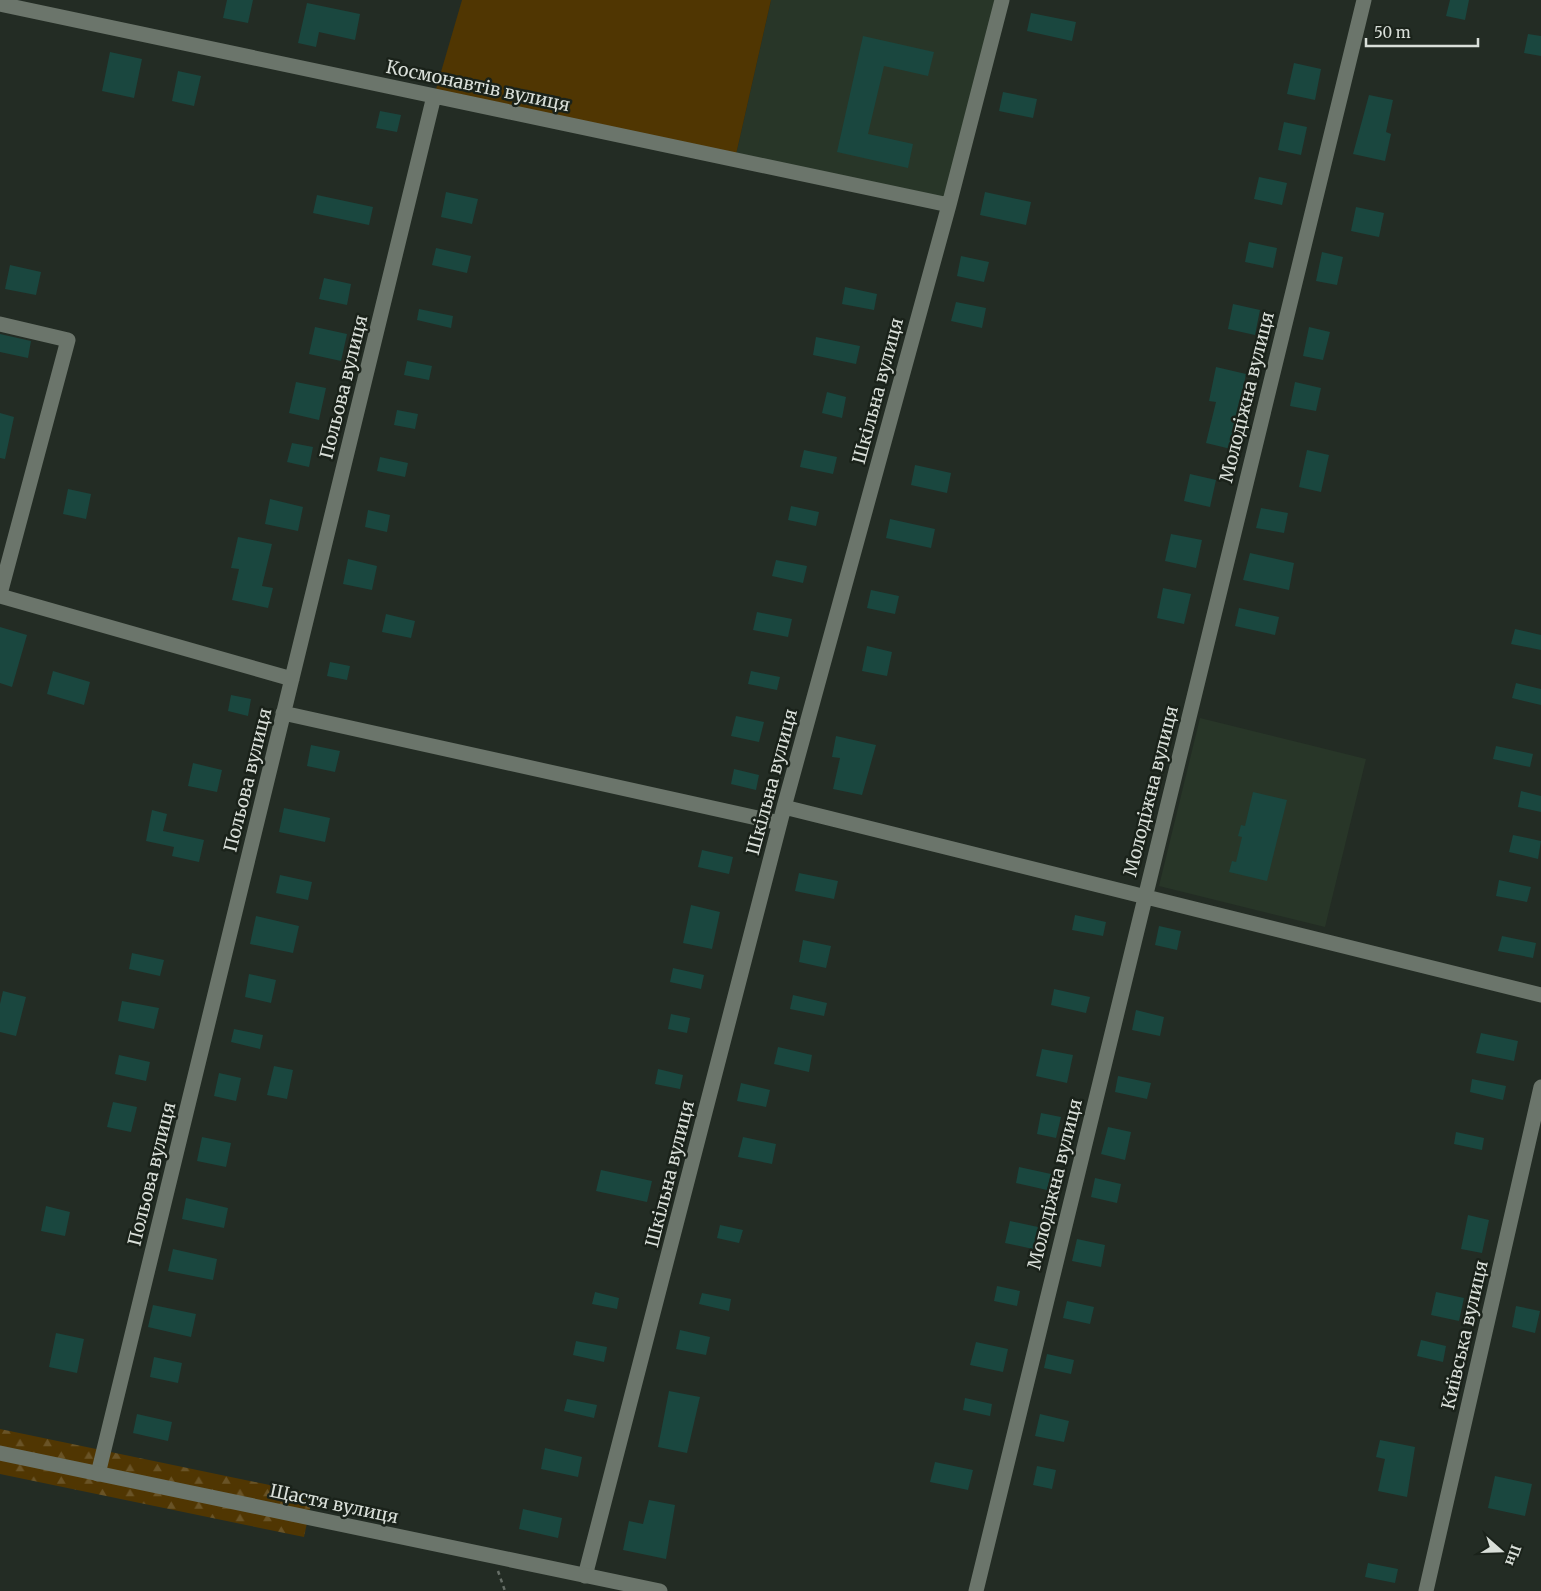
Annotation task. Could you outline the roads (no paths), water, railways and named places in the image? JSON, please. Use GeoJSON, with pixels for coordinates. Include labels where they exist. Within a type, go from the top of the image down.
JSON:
{"type":"FeatureCollection","features":[{"type":"Feature","properties":{"kind":"street","name":"Шкільна вулиця"},"geometry":{"type":"LineString","coordinates":[[586,1576],[784,807],[949,205],[1002,0]]}},
{"type":"Feature","properties":{"kind":"street","name":"Молодіжна вулиця"},"geometry":{"type":"LineString","coordinates":[[976,1591],[1364,0]]}},
{"type":"Feature","properties":{"kind":"street","name":"Космонавтів вулиця"},"geometry":{"type":"LineString","coordinates":[[0,4],[949,205]]}},
{"type":"Feature","properties":{"kind":"street","name":"Польова вулиця"},"geometry":{"type":"LineString","coordinates":[[98,1474],[434,96]]}},
{"type":"Feature","properties":{"kind":"street"},"geometry":{"type":"LineString","coordinates":[[0,324],[68,340],[0,595],[292,679]]}},
{"type":"Feature","properties":{"kind":"street"},"geometry":{"type":"LineString","coordinates":[[283,713],[780,823]]}},
{"type":"Feature","properties":{"kind":"street"},"geometry":{"type":"LineString","coordinates":[[784,807],[1541,995]]}},
{"type":"Feature","properties":{"kind":"street","name":"Київська вулиця"},"geometry":{"type":"LineString","coordinates":[[1426,1591],[1541,1088]]}},
{"type":"Feature","properties":{"kind":"street","name":"Щастя вулиця"},"geometry":{"type":"LineString","coordinates":[[0,1454],[660,1591]]}}]}
